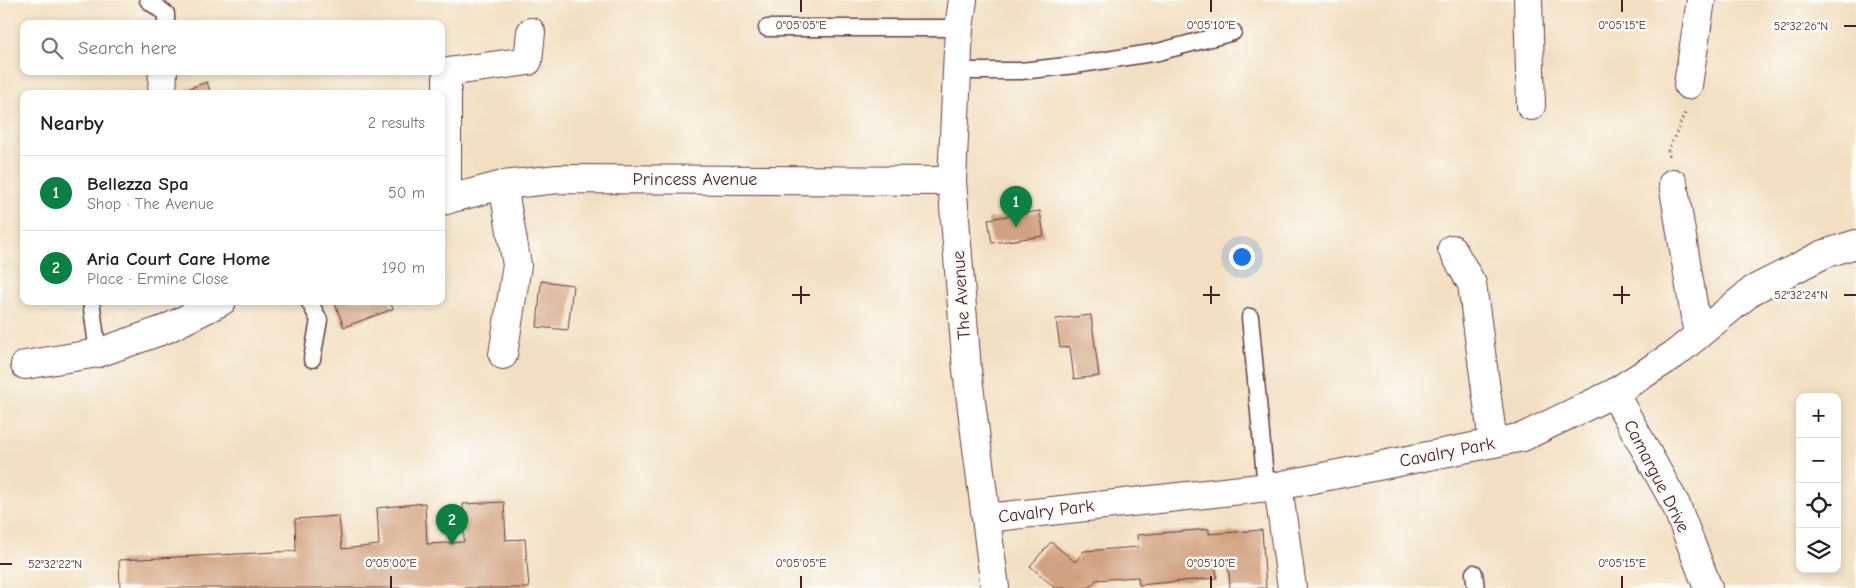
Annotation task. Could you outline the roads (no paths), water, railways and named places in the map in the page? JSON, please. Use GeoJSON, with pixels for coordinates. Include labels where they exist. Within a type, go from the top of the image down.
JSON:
{"type":"FeatureCollection","features":[{"type":"Feature","properties":{"kind":"street","name":"The Avenue"},"geometry":{"type":"LineString","coordinates":[[963,0],[959,28],[952,181],[967,370],[995,588]]}},
{"type":"Feature","properties":{"kind":"street"},"geometry":{"type":"LineString","coordinates":[[1528,0],[1531,106]]}},
{"type":"Feature","properties":{"kind":"street"},"geometry":{"type":"LineString","coordinates":[[1688,85],[1701,0]]}},
{"type":"Feature","properties":{"kind":"street"},"geometry":{"type":"LineString","coordinates":[[445,158],[447,72],[528,61],[531,32]]}},
{"type":"Feature","properties":{"kind":"street"},"geometry":{"type":"LineString","coordinates":[[162,90],[163,75]]}},
{"type":"Feature","properties":{"kind":"street","name":"Princess Avenue"},"geometry":{"type":"LineString","coordinates":[[445,201],[503,186],[558,179],[952,181]]}},
{"type":"Feature","properties":{"kind":"street"},"geometry":{"type":"LineString","coordinates":[[1673,182],[1698,335]]}},
{"type":"Feature","properties":{"kind":"street"},"geometry":{"type":"LineString","coordinates":[[503,186],[517,265],[503,355]]}},
{"type":"Feature","properties":{"kind":"street","name":"Cavalry Park"},"geometry":{"type":"LineString","coordinates":[[987,518],[1272,487],[1523,437],[1614,393],[1675,354],[1753,290],[1824,254],[1856,244]]}},
{"type":"Feature","properties":{"kind":"street"},"geometry":{"type":"LineString","coordinates":[[1452,249],[1472,284],[1494,443]]}},
{"type":"Feature","properties":{"kind":"street"},"geometry":{"type":"LineString","coordinates":[[25,365],[98,353],[166,329],[214,305]]}},
{"type":"Feature","properties":{"kind":"street","name":"Camargue Drive"},"geometry":{"type":"LineString","coordinates":[[1614,393],[1676,505],[1708,588]]}},
{"type":"Feature","properties":{"kind":"street"},"geometry":{"type":"LineString","coordinates":[[1272,487],[1292,588]]}},
{"type":"Feature","properties":{"kind":"lane"},"geometry":{"type":"LineString","coordinates":[[148,0],[166,14],[166,20]]}},
{"type":"Feature","properties":{"kind":"lane"},"geometry":{"type":"LineString","coordinates":[[767,28],[959,28]]}},
{"type":"Feature","properties":{"kind":"lane"},"geometry":{"type":"LineString","coordinates":[[957,71],[1021,71],[1075,65],[1158,52],[1233,32]]}},
{"type":"Feature","properties":{"kind":"lane"},"geometry":{"type":"LineString","coordinates":[[92,305],[98,353]]}},
{"type":"Feature","properties":{"kind":"lane"},"geometry":{"type":"LineString","coordinates":[[311,305],[319,320],[312,359]]}},
{"type":"Feature","properties":{"kind":"lane"},"geometry":{"type":"LineString","coordinates":[[1250,317],[1272,487]]}},
{"type":"Feature","properties":{"kind":"place","name":"Bellezza Spa"},"geometry":{"type":"Point","coordinates":[1016,227]}},
{"type":"Feature","properties":{"kind":"place","name":"Aria Court Care Home"},"geometry":{"type":"Point","coordinates":[452,545]}}]}
